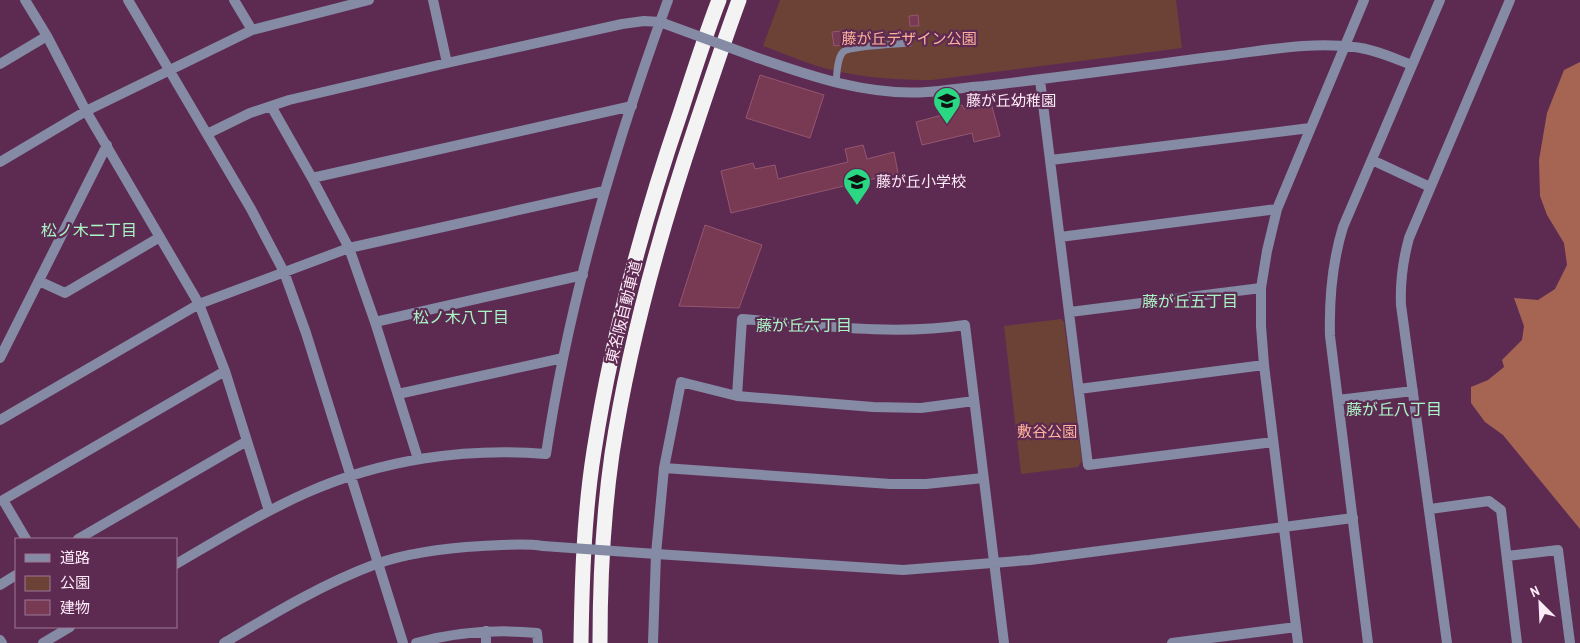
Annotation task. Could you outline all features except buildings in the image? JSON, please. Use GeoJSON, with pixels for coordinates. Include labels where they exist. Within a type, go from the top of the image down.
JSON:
{"type":"FeatureCollection","features":[{"type":"Feature","properties":{"kind":"highway","name":"東名阪自動車道"},"geometry":{"type":"LineString","coordinates":[[581,643],[581,602],[586,522],[594,452],[606,377],[643,227],[719,0]]}},
{"type":"Feature","properties":{"kind":"highway","name":"東名阪自動車道"},"geometry":{"type":"LineString","coordinates":[[600,643],[604,523],[612,455],[625,382],[643,302],[663,232],[686,157],[740,0]]}},
{"type":"Feature","properties":{"kind":"street"},"geometry":{"type":"LineString","coordinates":[[25,0],[47,36],[86,110],[199,304],[225,370],[269,511]]}},
{"type":"Feature","properties":{"kind":"street"},"geometry":{"type":"LineString","coordinates":[[128,0],[252,209],[284,272],[306,333],[403,643]]}},
{"type":"Feature","properties":{"kind":"street"},"geometry":{"type":"LineString","coordinates":[[234,0],[252,30]]}},
{"type":"Feature","properties":{"kind":"street"},"geometry":{"type":"LineString","coordinates":[[0,162],[86,110],[252,30],[369,0]]}},
{"type":"Feature","properties":{"kind":"street"},"geometry":{"type":"LineString","coordinates":[[433,0],[447,63]]}},
{"type":"Feature","properties":{"kind":"street"},"geometry":{"type":"LineString","coordinates":[[178,563],[269,511],[307,492],[350,476],[418,459],[481,453],[519,452],[546,454],[563,358],[604,191],[668,0]]}},
{"type":"Feature","properties":{"kind":"street"},"geometry":{"type":"LineString","coordinates":[[1298,643],[1264,365],[1260,326],[1261,288],[1277,209],[1364,0]]}},
{"type":"Feature","properties":{"kind":"street"},"geometry":{"type":"LineString","coordinates":[[1368,643],[1330,336],[1329,305],[1334,262],[1343,227],[1440,0]]}},
{"type":"Feature","properties":{"kind":"street"},"geometry":{"type":"LineString","coordinates":[[1446,643],[1430,509],[1401,305],[1404,256],[1409,238],[1430,187],[1510,0]]}},
{"type":"Feature","properties":{"kind":"street"},"geometry":{"type":"LineString","coordinates":[[207,134],[235,118],[317,93],[644,20],[660,22],[800,73],[879,90],[928,92],[1328,44],[1368,49],[1412,65]]}},
{"type":"Feature","properties":{"kind":"street"},"geometry":{"type":"LineString","coordinates":[[0,64],[47,36]]}},
{"type":"Feature","properties":{"kind":"street"},"geometry":{"type":"LineString","coordinates":[[1040,80],[1088,464],[1273,442]]}},
{"type":"Feature","properties":{"kind":"street"},"geometry":{"type":"LineString","coordinates":[[270,106],[312,178],[349,248],[418,459]]}},
{"type":"Feature","properties":{"kind":"street"},"geometry":{"type":"LineString","coordinates":[[312,178],[632,106]]}},
{"type":"Feature","properties":{"kind":"street"},"geometry":{"type":"LineString","coordinates":[[1050,160],[1310,128]]}},
{"type":"Feature","properties":{"kind":"street"},"geometry":{"type":"LineString","coordinates":[[0,358],[107,145]]}},
{"type":"Feature","properties":{"kind":"street"},"geometry":{"type":"LineString","coordinates":[[1372,160],[1430,187]]}},
{"type":"Feature","properties":{"kind":"street"},"geometry":{"type":"LineString","coordinates":[[0,420],[199,304],[349,248],[604,191]]}},
{"type":"Feature","properties":{"kind":"street"},"geometry":{"type":"LineString","coordinates":[[1060,236],[1277,209]]}},
{"type":"Feature","properties":{"kind":"street"},"geometry":{"type":"LineString","coordinates":[[39,281],[65,293],[160,237]]}},
{"type":"Feature","properties":{"kind":"street"},"geometry":{"type":"LineString","coordinates":[[374,322],[583,274]]}},
{"type":"Feature","properties":{"kind":"street"},"geometry":{"type":"LineString","coordinates":[[1070,312],[1261,288]]}},
{"type":"Feature","properties":{"kind":"street"},"geometry":{"type":"LineString","coordinates":[[737,396],[742,319],[899,331],[933,330],[965,325],[1004,643]]}},
{"type":"Feature","properties":{"kind":"street"},"geometry":{"type":"LineString","coordinates":[[398,394],[563,358]]}},
{"type":"Feature","properties":{"kind":"street"},"geometry":{"type":"LineString","coordinates":[[1079,389],[1264,365]]}},
{"type":"Feature","properties":{"kind":"street"},"geometry":{"type":"LineString","coordinates":[[25,538],[4,500],[225,370]]}},
{"type":"Feature","properties":{"kind":"street"},"geometry":{"type":"LineString","coordinates":[[652,643],[656,554],[664,468],[681,382],[737,396],[883,407],[922,408],[974,401]]}},
{"type":"Feature","properties":{"kind":"street"},"geometry":{"type":"LineString","coordinates":[[1338,400],[1413,391]]}},
{"type":"Feature","properties":{"kind":"street"},"geometry":{"type":"LineString","coordinates":[[80,538],[247,441]]}},
{"type":"Feature","properties":{"kind":"street"},"geometry":{"type":"LineString","coordinates":[[664,468],[890,484],[926,484],[983,478]]}},
{"type":"Feature","properties":{"kind":"street"},"geometry":{"type":"LineString","coordinates":[[1430,509],[1489,501],[1501,510],[1518,643]]}},
{"type":"Feature","properties":{"kind":"street"},"geometry":{"type":"LineString","coordinates":[[224,643],[334,581],[377,564],[426,552],[466,546],[543,546],[903,570],[994,563],[1353,518]]}},
{"type":"Feature","properties":{"kind":"street"},"geometry":{"type":"LineString","coordinates":[[1507,556],[1558,550],[1570,643]]}},
{"type":"Feature","properties":{"kind":"street"},"geometry":{"type":"LineString","coordinates":[[0,585],[15,576]]}},
{"type":"Feature","properties":{"kind":"street"},"geometry":{"type":"LineString","coordinates":[[1172,643],[1296,627]]}},
{"type":"Feature","properties":{"kind":"street"},"geometry":{"type":"LineString","coordinates":[[43,643],[68,628]]}},
{"type":"Feature","properties":{"kind":"street"},"geometry":{"type":"LineString","coordinates":[[486,631],[486,643]]}},
{"type":"Feature","properties":{"kind":"street"},"geometry":{"type":"LineString","coordinates":[[416,643],[452,635],[486,631],[537,633],[538,643]]}},
{"type":"Feature","properties":{"kind":"lane"},"geometry":{"type":"LineString","coordinates":[[836,82],[840,57],[843,52],[853,49],[909,43]]}},
{"type":"Feature","properties":{"kind":"green space","name":"藤が丘デザイン公園"},"geometry":{"type":"Polygon","coordinates":[[[780,0],[1176,0],[1182,48],[932,80],[869,77],[823,68],[763,46],[780,0]]]}},
{"type":"Feature","properties":{"kind":"green space","name":"敷谷公園"},"geometry":{"type":"Polygon","coordinates":[[[1061,319],[1064,322],[1082,461],[1078,467],[1021,474],[1004,326],[1061,319]]]}},
{"type":"Feature","properties":{"kind":"shaded area"},"geometry":{"type":"Polygon","coordinates":[[[1580,62],[1580,529],[1503,435],[1485,422],[1471,403],[1471,387],[1488,380],[1504,367],[1502,360],[1522,340],[1524,326],[1514,298],[1538,300],[1555,289],[1567,265],[1564,243],[1547,215],[1540,196],[1539,160],[1547,113],[1564,70],[1580,62]]]}},
{"type":"Feature","properties":{"kind":"place","name":"藤が丘幼稚園"},"geometry":{"type":"Point","coordinates":[947,125]}},
{"type":"Feature","properties":{"kind":"place","name":"藤が丘小学校"},"geometry":{"type":"Point","coordinates":[857,206]}},
{"type":"Feature","properties":{"kind":"district","name":"松ノ木二丁目"},"geometry":{"type":"Point","coordinates":[89,230]}},
{"type":"Feature","properties":{"kind":"district","name":"藤が丘五丁目"},"geometry":{"type":"Point","coordinates":[1190,301]}},
{"type":"Feature","properties":{"kind":"district","name":"松ノ木八丁目"},"geometry":{"type":"Point","coordinates":[461,317]}},
{"type":"Feature","properties":{"kind":"district","name":"藤が丘六丁目"},"geometry":{"type":"Point","coordinates":[804,325]}},
{"type":"Feature","properties":{"kind":"district","name":"藤が丘八丁目"},"geometry":{"type":"Point","coordinates":[1394,409]}}]}
